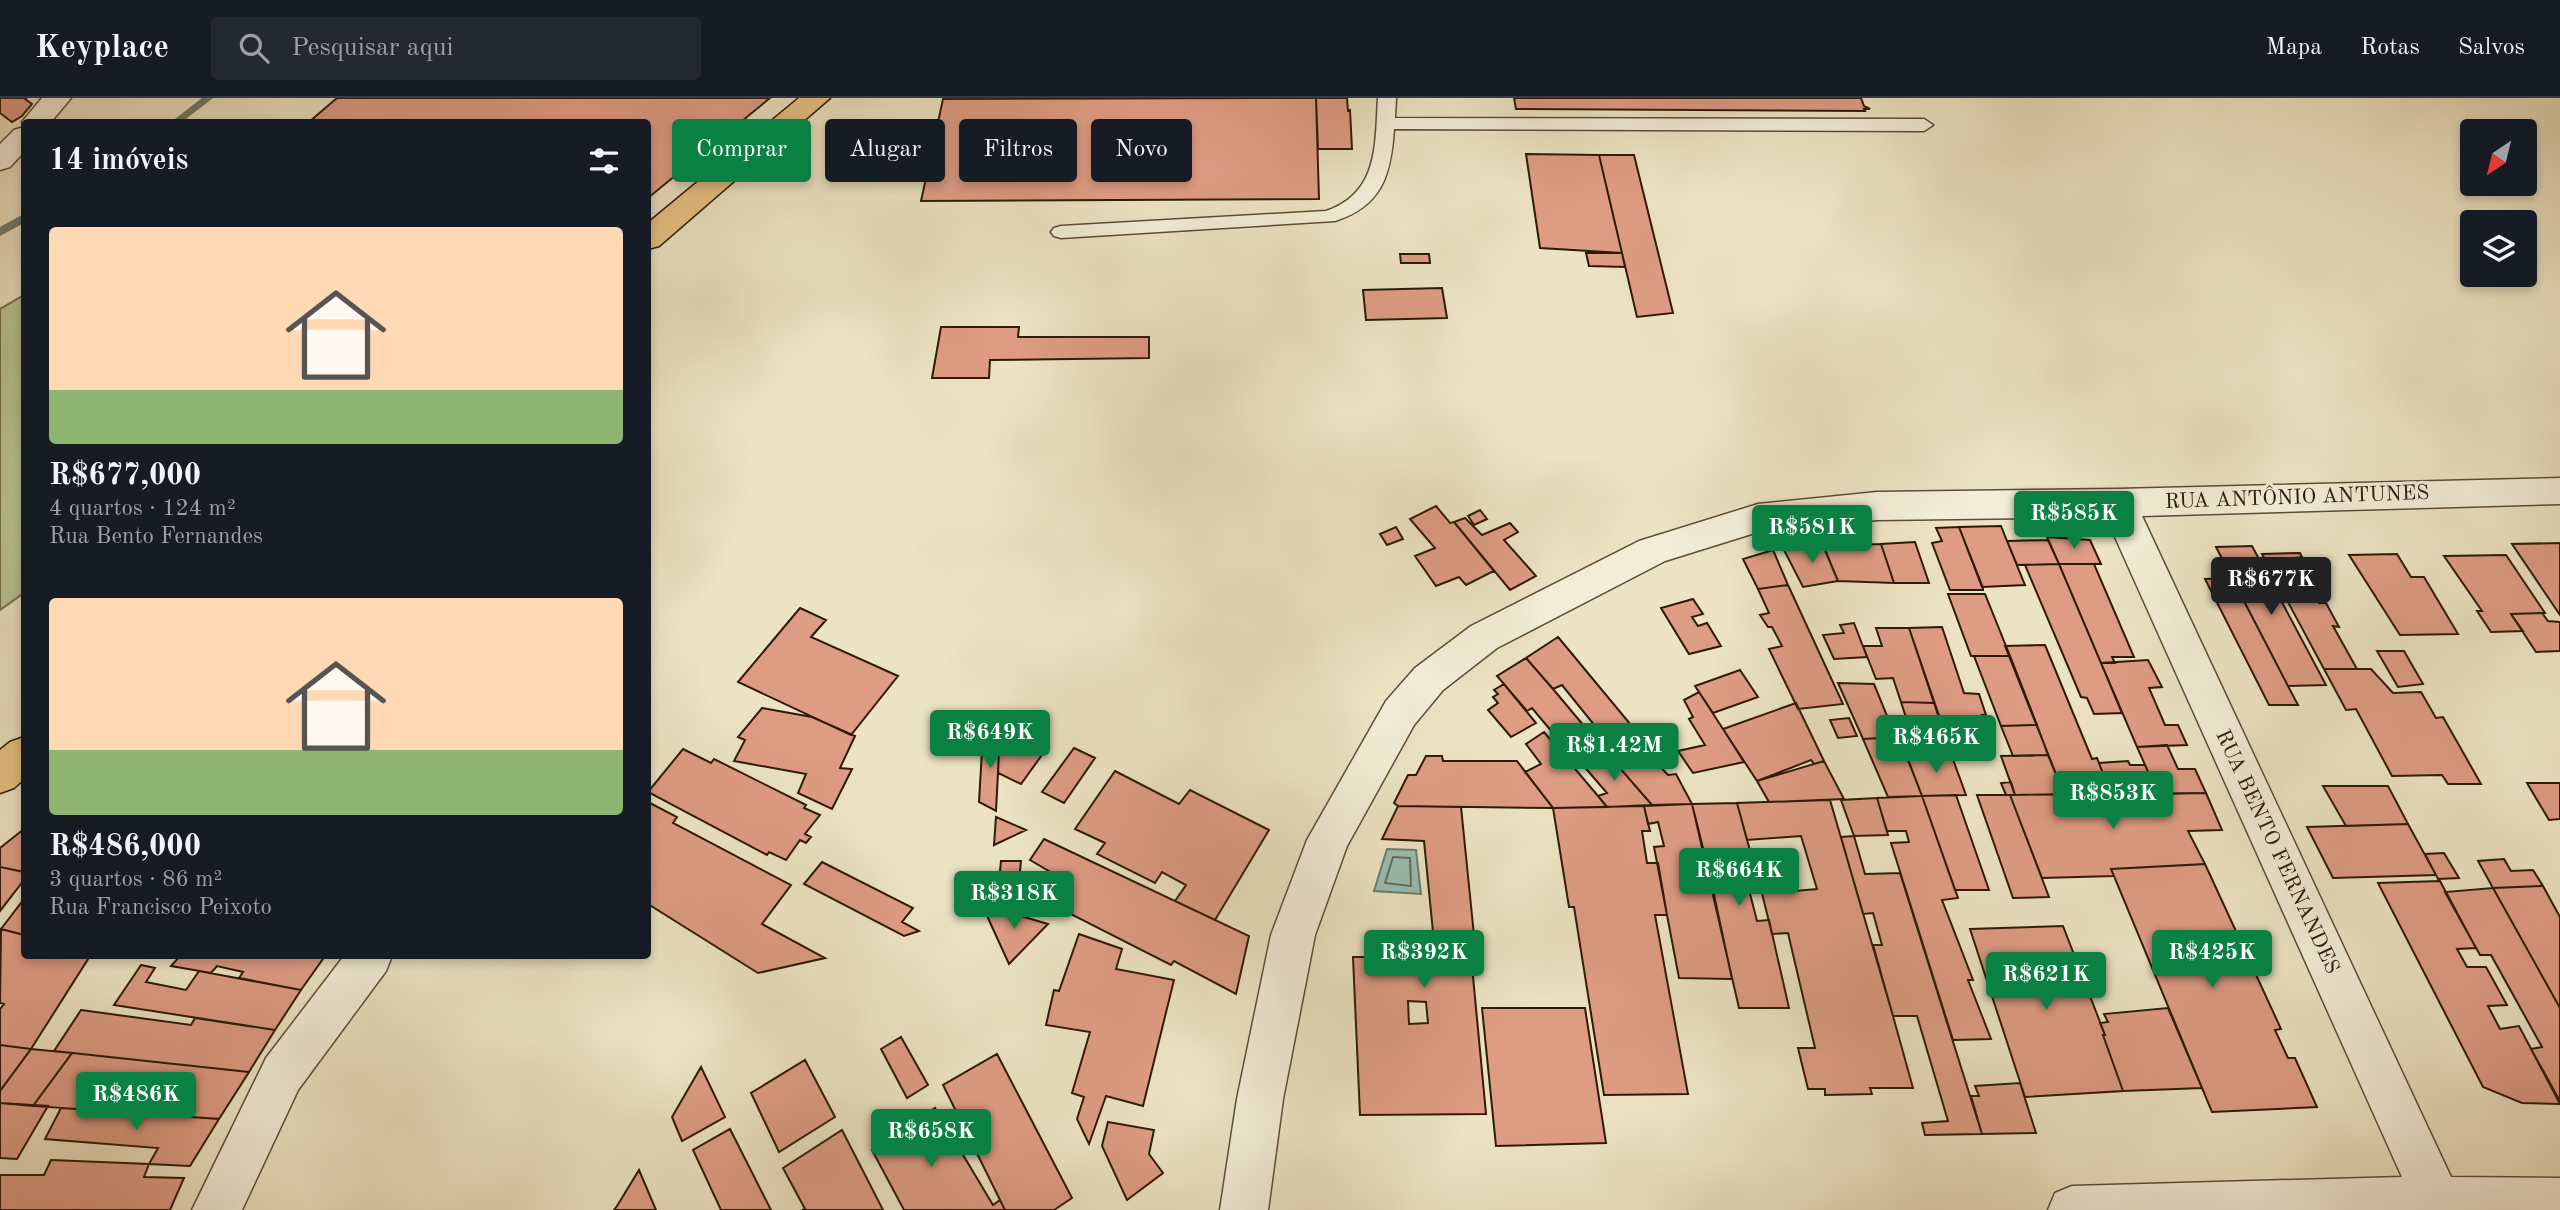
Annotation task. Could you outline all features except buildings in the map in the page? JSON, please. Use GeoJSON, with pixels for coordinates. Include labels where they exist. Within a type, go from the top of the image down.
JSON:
{"type":"FeatureCollection","features":[{"type":"Feature","properties":{"kind":"main road"},"geometry":{"type":"LineString","coordinates":[[651,236],[816,98]]}},
{"type":"Feature","properties":{"kind":"main road"},"geometry":{"type":"LineString","coordinates":[[0,775],[21,757]]}},
{"type":"Feature","properties":{"kind":"street"},"geometry":{"type":"LineString","coordinates":[[39,119],[57,98]]}},
{"type":"Feature","properties":{"kind":"street"},"geometry":{"type":"LineString","coordinates":[[0,161],[21,139]]}},
{"type":"Feature","properties":{"kind":"street","name":"RUA ANTÔNIO ANTUNES"},"geometry":{"type":"LineString","coordinates":[[1244,1210],[1260,1100],[1293,935],[1328,840],[1399,713],[1429,679],[1484,637],[1652,551],[1758,517],[1877,506],[2118,503],[2560,491]]}},
{"type":"Feature","properties":{"kind":"street","name":"RUA BENTO FERNANDES"},"geometry":{"type":"LineString","coordinates":[[2118,503],[2437,1201]]}},
{"type":"Feature","properties":{"kind":"street"},"geometry":{"type":"LineString","coordinates":[[216,1210],[282,1074],[368,959]]}},
{"type":"Feature","properties":{"kind":"street"},"geometry":{"type":"LineString","coordinates":[[2072,1210],[2437,1201],[2560,1202]]}},
{"type":"Feature","properties":{"kind":"lane"},"geometry":{"type":"LineString","coordinates":[[1061,232],[1328,217],[1355,206],[1370,192],[1380,167],[1387,98]]}},
{"type":"Feature","properties":{"kind":"lane"},"geometry":{"type":"LineString","coordinates":[[1385,123],[1924,125]]}},
{"type":"Feature","properties":{"kind":"green space"},"geometry":{"type":"Polygon","coordinates":[[[21,297],[21,595],[0,610],[0,309],[21,297]]]}},
{"type":"Feature","properties":{"kind":"water"},"geometry":{"type":"Polygon","coordinates":[[[1387,849],[1416,850],[1421,894],[1374,891],[1387,849]]]}},
{"type":"Feature","properties":{"kind":"waterway"},"geometry":{"type":"LineString","coordinates":[[180,119],[208,98]]}},
{"type":"Feature","properties":{"kind":"waterway"},"geometry":{"type":"LineString","coordinates":[[0,232],[21,221]]}}]}
